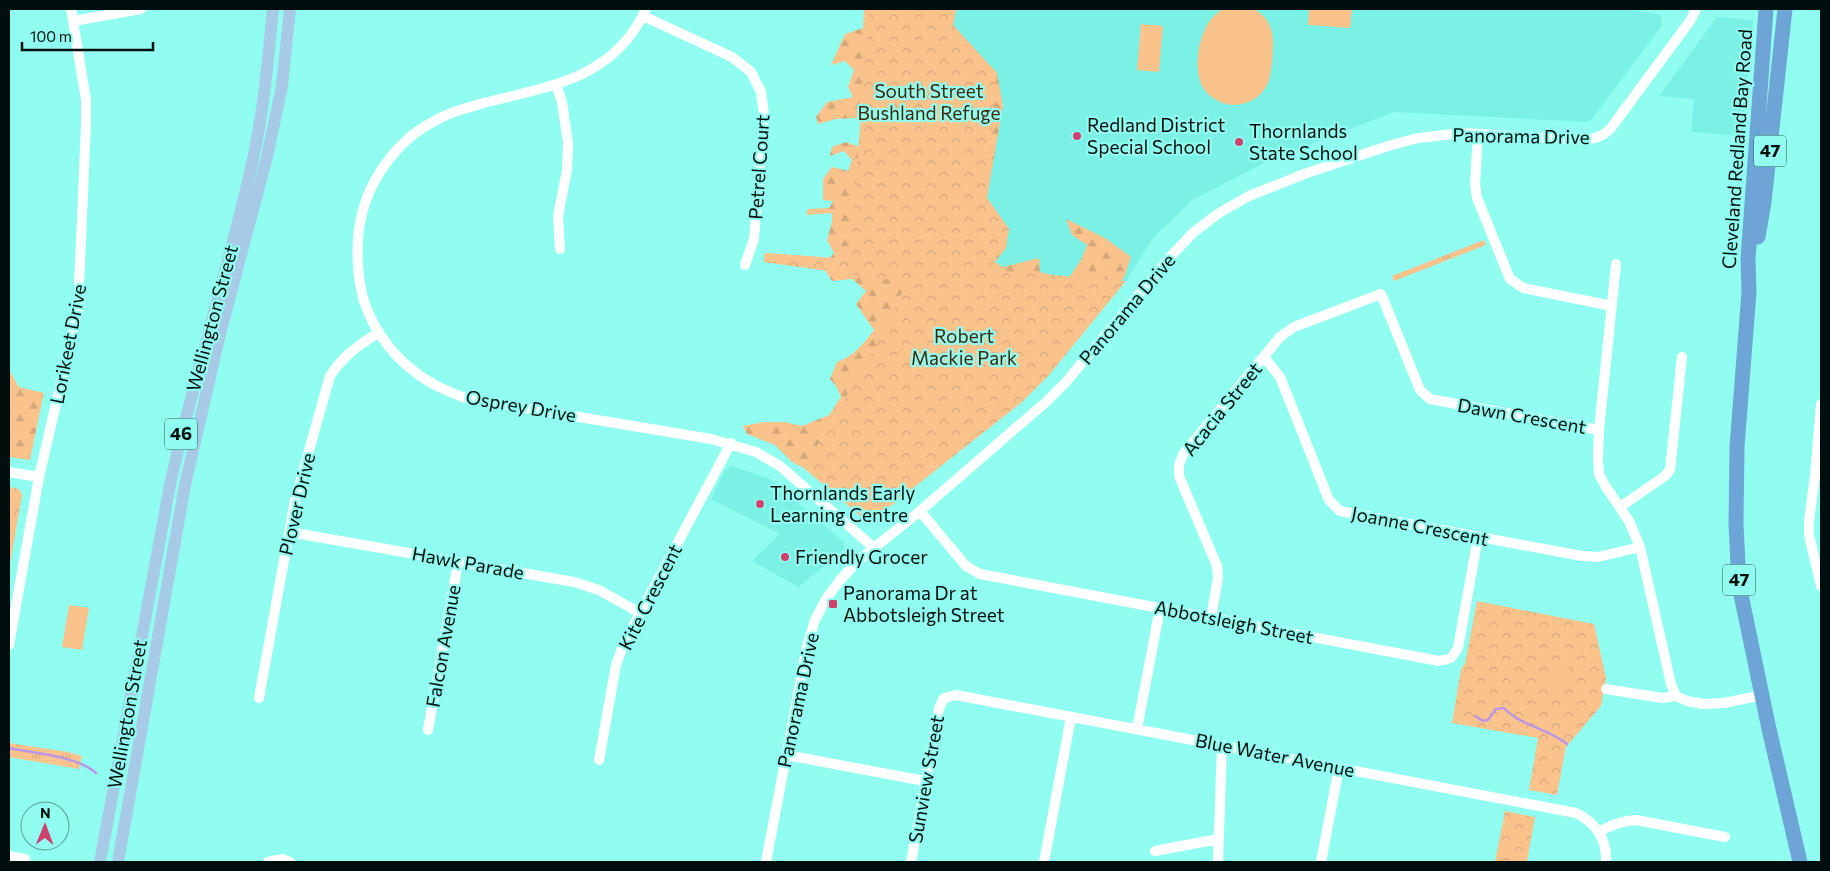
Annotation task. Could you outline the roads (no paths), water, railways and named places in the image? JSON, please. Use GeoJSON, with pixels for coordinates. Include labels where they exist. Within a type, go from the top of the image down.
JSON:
{"type":"FeatureCollection","features":[{"type":"Feature","properties":{"kind":"highway","name":"Cleveland Redland Bay Road"},"geometry":{"type":"LineString","coordinates":[[1749,292],[1748,259],[1766,9]]}},
{"type":"Feature","properties":{"kind":"highway","name":"Cleveland Redland Bay Road"},"geometry":{"type":"LineString","coordinates":[[1785,9],[1764,202],[1749,292],[1737,447],[1736,524],[1739,585],[1800,862]]}},
{"type":"Feature","properties":{"kind":"main road","name":"Wellington Street"},"geometry":{"type":"LineString","coordinates":[[100,862],[156,552],[183,424],[213,319],[254,158],[262,113],[273,9]]}},
{"type":"Feature","properties":{"kind":"main road","name":"Wellington Street"},"geometry":{"type":"LineString","coordinates":[[118,862],[185,485],[221,330],[268,157],[282,86],[290,9]]}},
{"type":"Feature","properties":{"kind":"street","name":"Lorikeet Drive"},"geometry":{"type":"LineString","coordinates":[[9,646],[39,477],[78,309],[81,284],[86,100],[70,9]]}},
{"type":"Feature","properties":{"kind":"street"},"geometry":{"type":"LineString","coordinates":[[73,21],[141,9]]}},
{"type":"Feature","properties":{"kind":"street","name":"Panorama Drive"},"geometry":{"type":"LineString","coordinates":[[766,862],[807,646],[815,620],[826,599],[841,579],[873,547],[920,511],[1046,402],[1066,382],[1171,256],[1194,232],[1249,196],[1307,173],[1418,138],[1448,134],[1582,140],[1598,137],[1606,133],[1690,21],[1696,9]]}},
{"type":"Feature","properties":{"kind":"street","name":"Osprey Drive"},"geometry":{"type":"LineString","coordinates":[[645,12],[632,33],[617,51],[597,67],[576,78],[452,113],[430,123],[408,138],[389,158],[373,183],[363,208],[357,235],[357,262],[361,289],[369,314],[378,332],[396,354],[414,372],[438,387],[465,398],[731,443],[756,452],[780,466],[873,547]]}},
{"type":"Feature","properties":{"kind":"street","name":"Petrel Court"},"geometry":{"type":"LineString","coordinates":[[645,12],[732,57],[750,72],[761,92],[764,115],[754,239],[745,265]]}},
{"type":"Feature","properties":{"kind":"street"},"geometry":{"type":"LineString","coordinates":[[556,84],[562,102],[568,143],[567,170],[558,216],[560,249]]}},
{"type":"Feature","properties":{"kind":"street"},"geometry":{"type":"LineString","coordinates":[[1478,134],[1475,184],[1477,198],[1510,279],[1523,288],[1612,306]]}},
{"type":"Feature","properties":{"kind":"street"},"geometry":{"type":"LineString","coordinates":[[1599,430],[1616,264]]}},
{"type":"Feature","properties":{"kind":"street","name":"Acacia Street"},"geometry":{"type":"LineString","coordinates":[[1211,618],[1218,578],[1217,566],[1179,476],[1179,464],[1184,453],[1280,337],[1294,328],[1381,294]]}},
{"type":"Feature","properties":{"kind":"street","name":"Dawn Crescent"},"geometry":{"type":"LineString","coordinates":[[1381,294],[1420,390],[1430,399],[1599,430],[1599,474],[1629,521],[1640,547],[1671,684],[1676,696]]}},
{"type":"Feature","properties":{"kind":"street","name":"Plover Drive"},"geometry":{"type":"LineString","coordinates":[[259,698],[295,500],[330,376],[350,352],[378,332]]}},
{"type":"Feature","properties":{"kind":"street","name":"Joanne Crescent"},"geometry":{"type":"LineString","coordinates":[[1264,357],[1280,376],[1329,500],[1340,510],[1582,556],[1598,556],[1640,547]]}},
{"type":"Feature","properties":{"kind":"street"},"geometry":{"type":"LineString","coordinates":[[1620,507],[1665,476],[1670,470],[1682,357]]}},
{"type":"Feature","properties":{"kind":"street"},"geometry":{"type":"LineString","coordinates":[[1821,404],[1809,535],[1821,586]]}},
{"type":"Feature","properties":{"kind":"street","name":"Kite Crescent"},"geometry":{"type":"LineString","coordinates":[[599,760],[616,665],[624,643],[731,443]]}},
{"type":"Feature","properties":{"kind":"street"},"geometry":{"type":"LineString","coordinates":[[9,472],[39,477]]}},
{"type":"Feature","properties":{"kind":"street","name":"Abbotsleigh Street"},"geometry":{"type":"LineString","coordinates":[[920,511],[966,566],[973,571],[990,576],[1439,661],[1451,658],[1458,648],[1478,537]]}},
{"type":"Feature","properties":{"kind":"street","name":"Hawk Parade"},"geometry":{"type":"LineString","coordinates":[[289,532],[574,582],[599,590],[640,613]]}},
{"type":"Feature","properties":{"kind":"street","name":"Falcon Avenue"},"geometry":{"type":"LineString","coordinates":[[428,730],[458,562]]}},
{"type":"Feature","properties":{"kind":"street"},"geometry":{"type":"LineString","coordinates":[[1137,729],[1160,608]]}},
{"type":"Feature","properties":{"kind":"street"},"geometry":{"type":"LineString","coordinates":[[1606,689],[1662,698],[1676,696],[1703,704],[1724,703],[1762,695]]}},
{"type":"Feature","properties":{"kind":"street","name":"Blue Water Avenue"},"geometry":{"type":"LineString","coordinates":[[944,698],[956,695],[1576,812],[1589,819],[1600,832]]}},
{"type":"Feature","properties":{"kind":"street","name":"Sunview Street"},"geometry":{"type":"LineString","coordinates":[[911,862],[939,708],[944,698]]}},
{"type":"Feature","properties":{"kind":"street"},"geometry":{"type":"LineString","coordinates":[[1044,862],[1070,716]]}},
{"type":"Feature","properties":{"kind":"street"},"geometry":{"type":"LineString","coordinates":[[1218,862],[1222,745]]}},
{"type":"Feature","properties":{"kind":"street"},"geometry":{"type":"LineString","coordinates":[[786,755],[925,781]]}},
{"type":"Feature","properties":{"kind":"street"},"geometry":{"type":"LineString","coordinates":[[1321,862],[1339,768]]}},
{"type":"Feature","properties":{"kind":"street"},"geometry":{"type":"LineString","coordinates":[[1606,862],[1607,853],[1600,832],[1624,820],[1636,820],[1725,837]]}},
{"type":"Feature","properties":{"kind":"street"},"geometry":{"type":"LineString","coordinates":[[1155,851],[1218,840]]}},
{"type":"Feature","properties":{"kind":"street"},"geometry":{"type":"LineString","coordinates":[[9,856],[25,858]]}},
{"type":"Feature","properties":{"kind":"street"},"geometry":{"type":"LineString","coordinates":[[268,862],[282,859],[290,862]]}},
{"type":"Feature","properties":{"kind":"waterway"},"geometry":{"type":"LineString","coordinates":[[1475,716],[1483,721],[1488,720],[1496,709],[1504,708],[1527,724],[1552,734],[1567,744]]}},
{"type":"Feature","properties":{"kind":"waterway"},"geometry":{"type":"LineString","coordinates":[[9,748],[66,759],[88,767],[96,773]]}},
{"type":"Feature","properties":{"kind":"place","name":"Redland District Special School"},"geometry":{"type":"Point","coordinates":[1077,136]}},
{"type":"Feature","properties":{"kind":"place","name":"Thornlands State School"},"geometry":{"type":"Point","coordinates":[1239,142]}},
{"type":"Feature","properties":{"kind":"place","name":"Thornlands Early Learning Centre"},"geometry":{"type":"Point","coordinates":[760,504]}},
{"type":"Feature","properties":{"kind":"place","name":"Friendly Grocer"},"geometry":{"type":"Point","coordinates":[785,557]}},
{"type":"Feature","properties":{"kind":"place","name":"Panorama Dr at Abbotsleigh Street"},"geometry":{"type":"Point","coordinates":[833,604]}},
{"type":"Feature","properties":{"kind":"park label","name":"South Street Bushland Refuge"},"geometry":{"type":"Point","coordinates":[929,102]}},
{"type":"Feature","properties":{"kind":"park label","name":"Robert Mackie Park"},"geometry":{"type":"Point","coordinates":[964,347]}}]}
